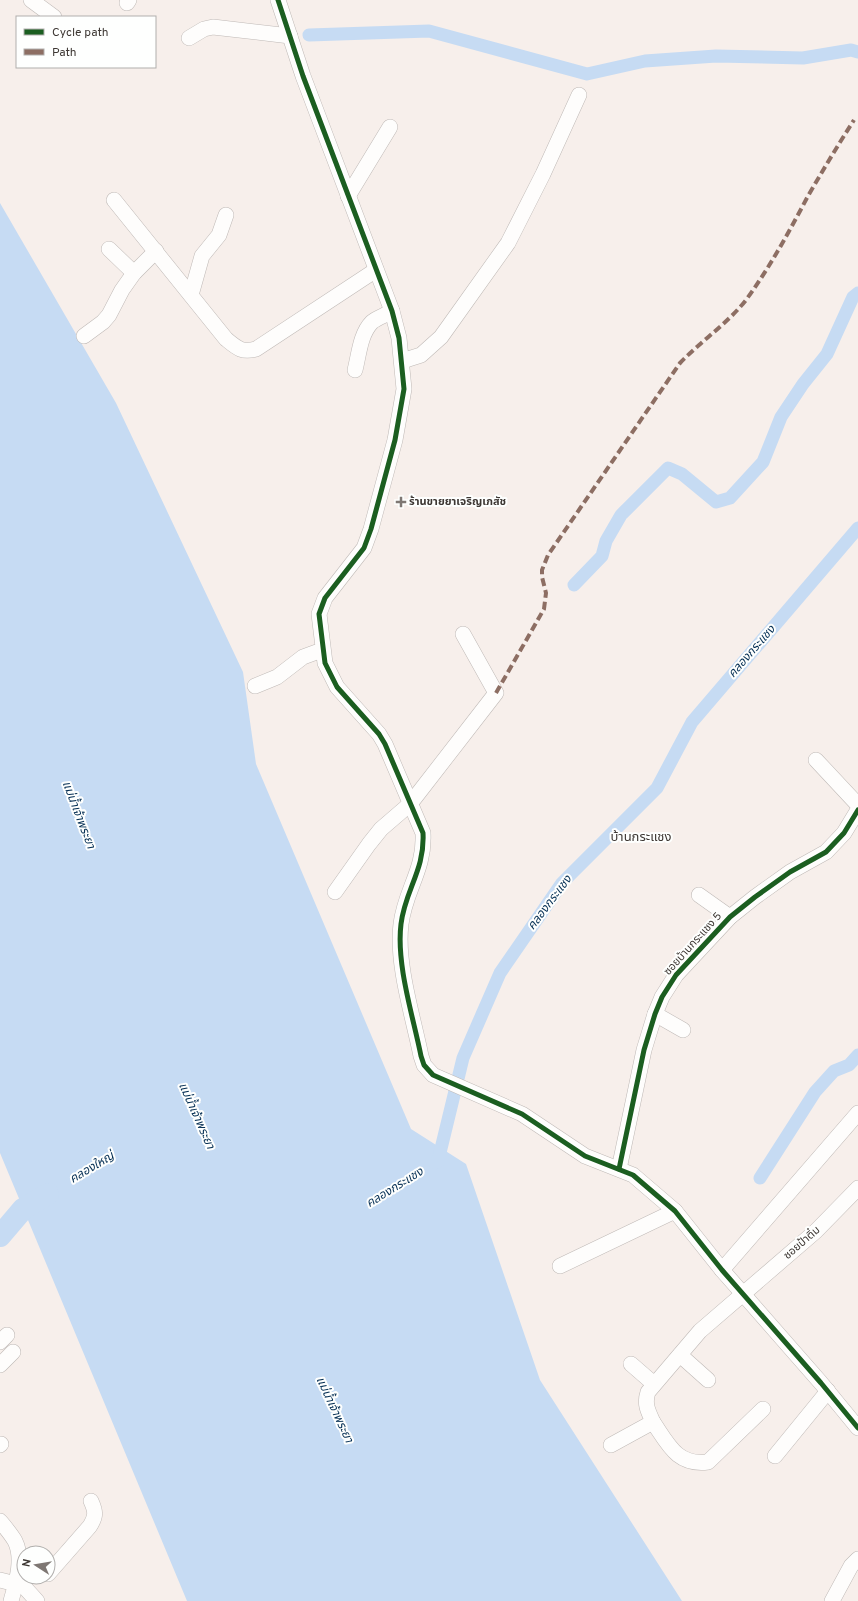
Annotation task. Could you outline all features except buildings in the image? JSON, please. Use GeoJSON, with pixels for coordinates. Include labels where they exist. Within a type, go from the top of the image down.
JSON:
{"type":"FeatureCollection","features":[{"type":"Feature","properties":{"kind":"street"},"geometry":{"type":"LineString","coordinates":[[31,0],[53,16]]}},
{"type":"Feature","properties":{"kind":"street"},"geometry":{"type":"LineString","coordinates":[[279,6],[348,196],[392,311],[402,361],[404,389],[401,408],[395,440],[371,529],[364,548],[325,598],[319,614],[322,650],[325,663],[337,687],[379,734],[385,744],[423,833],[424,849],[420,867],[402,915],[400,936],[401,960],[424,1065],[433,1075],[493,1101],[536,1122],[585,1156],[633,1176],[675,1211],[742,1294],[858,1427]]}},
{"type":"Feature","properties":{"kind":"street"},"geometry":{"type":"LineString","coordinates":[[189,38],[204,29],[213,27],[289,34]]}},
{"type":"Feature","properties":{"kind":"street"},"geometry":{"type":"LineString","coordinates":[[402,361],[421,355],[441,337],[508,242],[543,174],[579,95]]}},
{"type":"Feature","properties":{"kind":"street"},"geometry":{"type":"LineString","coordinates":[[348,196],[390,127]]}},
{"type":"Feature","properties":{"kind":"street"},"geometry":{"type":"LineString","coordinates":[[114,200],[226,339],[239,350],[247,352],[256,349],[376,270]]}},
{"type":"Feature","properties":{"kind":"street"},"geometry":{"type":"LineString","coordinates":[[190,295],[202,256],[219,235],[226,215]]}},
{"type":"Feature","properties":{"kind":"street"},"geometry":{"type":"LineString","coordinates":[[109,249],[134,274]]}},
{"type":"Feature","properties":{"kind":"street"},"geometry":{"type":"LineString","coordinates":[[84,336],[104,322],[122,290],[134,274],[156,251]]}},
{"type":"Feature","properties":{"kind":"street"},"geometry":{"type":"LineString","coordinates":[[355,370],[361,341],[372,322],[392,311]]}},
{"type":"Feature","properties":{"kind":"street"},"geometry":{"type":"LineString","coordinates":[[335,892],[360,854],[381,829],[410,804],[496,693],[463,634]]}},
{"type":"Feature","properties":{"kind":"street"},"geometry":{"type":"LineString","coordinates":[[255,686],[277,677],[302,657],[322,650]]}},
{"type":"Feature","properties":{"kind":"street"},"geometry":{"type":"LineString","coordinates":[[816,760],[858,805]]}},
{"type":"Feature","properties":{"kind":"street","name":"ซอยบ้านกระแชง 5"},"geometry":{"type":"LineString","coordinates":[[619,1169],[644,1050],[662,997],[676,975],[730,918],[790,872],[826,852],[844,833],[858,810]]}},
{"type":"Feature","properties":{"kind":"street"},"geometry":{"type":"LineString","coordinates":[[699,895],[730,918]]}},
{"type":"Feature","properties":{"kind":"street"},"geometry":{"type":"LineString","coordinates":[[655,1014],[683,1030]]}},
{"type":"Feature","properties":{"kind":"street"},"geometry":{"type":"LineString","coordinates":[[722,1270],[858,1113]]}},
{"type":"Feature","properties":{"kind":"street","name":"ซอยป้าติ๋ม"},"geometry":{"type":"LineString","coordinates":[[762,1409],[708,1462],[697,1464],[676,1455],[653,1422],[646,1407],[645,1400],[648,1392],[654,1384],[700,1332],[742,1294],[816,1232],[858,1188]]}},
{"type":"Feature","properties":{"kind":"street"},"geometry":{"type":"LineString","coordinates":[[560,1266],[675,1211]]}},
{"type":"Feature","properties":{"kind":"street"},"geometry":{"type":"LineString","coordinates":[[0,1364],[13,1352]]}},
{"type":"Feature","properties":{"kind":"street"},"geometry":{"type":"LineString","coordinates":[[680,1355],[708,1380]]}},
{"type":"Feature","properties":{"kind":"street"},"geometry":{"type":"LineString","coordinates":[[631,1364],[654,1384]]}},
{"type":"Feature","properties":{"kind":"street"},"geometry":{"type":"LineString","coordinates":[[775,1456],[828,1391]]}},
{"type":"Feature","properties":{"kind":"street"},"geometry":{"type":"LineString","coordinates":[[611,1445],[653,1422]]}},
{"type":"Feature","properties":{"kind":"street"},"geometry":{"type":"LineString","coordinates":[[56,1565],[90,1526],[95,1517],[95,1510],[91,1501]]}},
{"type":"Feature","properties":{"kind":"street"},"geometry":{"type":"LineString","coordinates":[[0,1520],[15,1542],[16,1546]]}},
{"type":"Feature","properties":{"kind":"street"},"geometry":{"type":"LineString","coordinates":[[832,1601],[851,1566],[858,1559]]}},
{"type":"Feature","properties":{"kind":"street"},"geometry":{"type":"LineString","coordinates":[[0,1580],[16,1582]]}},
{"type":"Feature","properties":{"kind":"street"},"geometry":{"type":"LineString","coordinates":[[11,1601],[16,1585]]}},
{"type":"Feature","properties":{"kind":"street"},"geometry":{"type":"LineString","coordinates":[[21,1585],[35,1597],[42,1585]]}},
{"type":"Feature","properties":{"kind":"water","name":"แม่น้ำเจ้าพระยา"},"geometry":{"type":"Polygon","coordinates":[[[0,203],[116,403],[243,672],[256,764],[411,1129],[466,1164],[540,1380],[682,1601],[187,1601],[0,1153],[0,203]]]}},
{"type":"Feature","properties":{"kind":"waterway"},"geometry":{"type":"LineString","coordinates":[[309,35],[429,31],[587,74],[645,61],[716,56],[803,58],[851,50],[858,52]]}},
{"type":"Feature","properties":{"kind":"waterway"},"geometry":{"type":"LineString","coordinates":[[574,585],[602,556],[606,541],[621,515],[668,468],[682,474],[716,502],[730,498],[763,462],[781,417],[803,384],[827,354],[853,297],[858,293]]}},
{"type":"Feature","properties":{"kind":"waterway","name":"คลองกระแชง"},"geometry":{"type":"LineString","coordinates":[[435,1163],[438,1161],[463,1058],[500,973],[562,883],[657,788],[692,722],[858,528]]}},
{"type":"Feature","properties":{"kind":"waterway"},"geometry":{"type":"LineString","coordinates":[[760,1178],[815,1092],[834,1071],[849,1065],[858,1055]]}},
{"type":"Feature","properties":{"kind":"waterway","name":"คลองใหญ่"},"geometry":{"type":"LineString","coordinates":[[0,1236],[23,1209],[48,1194]]}},
{"type":"Feature","properties":{"kind":"marked path"},"geometry":{"type":"LineString","coordinates":[[496,693],[544,609],[546,593],[542,570],[548,555],[680,363],[731,317],[755,288],[779,249],[836,148],[854,120]]}},
{"type":"Feature","properties":{"kind":"cycle path"},"geometry":{"type":"LineString","coordinates":[[278,0],[303,76],[392,311],[399,338],[404,389],[395,440],[371,529],[364,548],[325,598],[319,614],[325,663],[337,687],[379,734],[385,744],[423,833],[421,858],[403,912],[400,940],[406,990],[424,1065],[433,1075],[522,1114],[585,1156],[633,1175],[675,1211],[722,1270],[821,1383],[858,1428]]}},
{"type":"Feature","properties":{"kind":"cycle path"},"geometry":{"type":"LineString","coordinates":[[619,1169],[644,1050],[662,997],[676,975],[730,917],[790,872],[826,852],[844,833],[858,810]]}},
{"type":"Feature","properties":{"kind":"place","name":"ร้านขายยาเจริญเภสัช"},"geometry":{"type":"Point","coordinates":[401,502]}},
{"type":"Feature","properties":{"kind":"district","name":"บ้านกระแชง"},"geometry":{"type":"Point","coordinates":[641,838]}}]}
